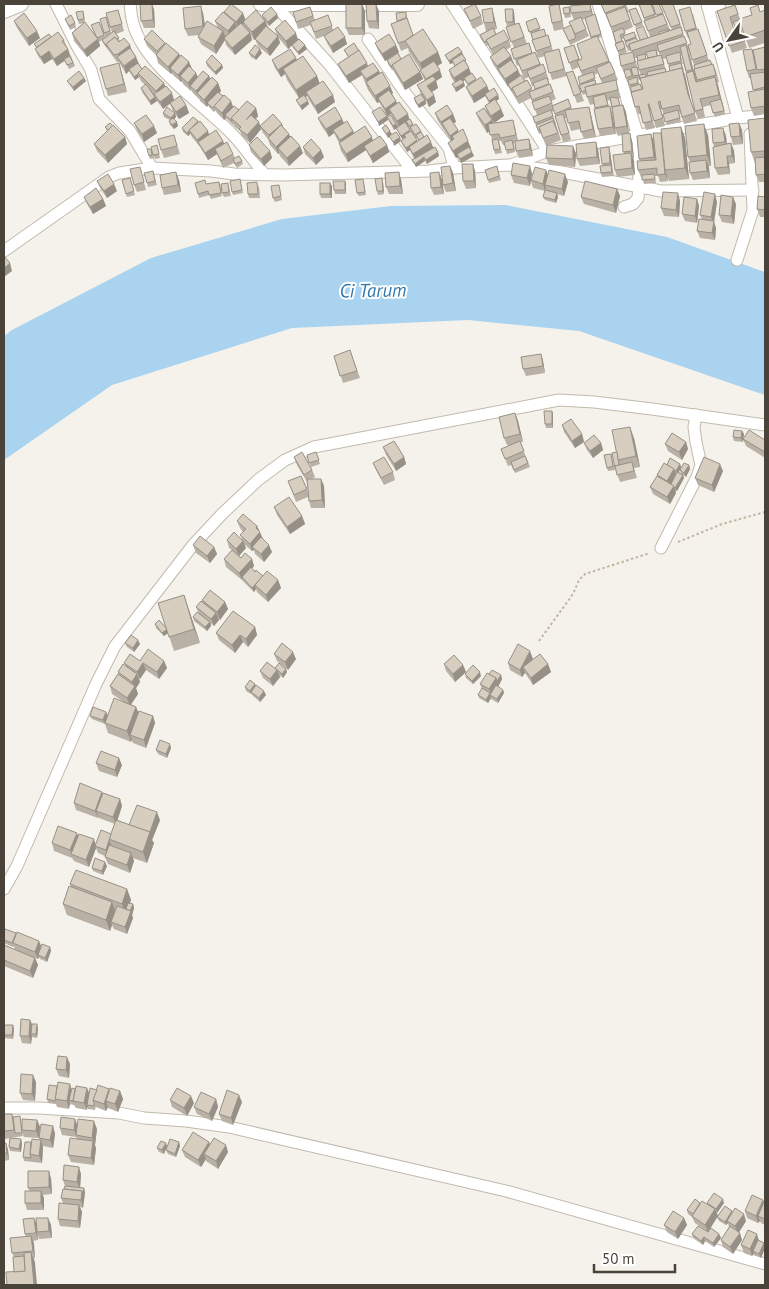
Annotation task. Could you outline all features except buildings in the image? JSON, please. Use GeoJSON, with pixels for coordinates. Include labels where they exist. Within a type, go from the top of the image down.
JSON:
{"type":"FeatureCollection","features":[{"type":"Feature","properties":{"kind":"street"},"geometry":{"type":"LineString","coordinates":[[4,11],[21,4]]}},
{"type":"Feature","properties":{"kind":"street"},"geometry":{"type":"LineString","coordinates":[[56,4],[76,46],[91,70],[99,99],[130,130],[152,168]]}},
{"type":"Feature","properties":{"kind":"street"},"geometry":{"type":"LineString","coordinates":[[130,4],[133,23],[139,40],[151,56],[178,85],[233,135],[264,174]]}},
{"type":"Feature","properties":{"kind":"street"},"geometry":{"type":"LineString","coordinates":[[263,4],[417,4]]}},
{"type":"Feature","properties":{"kind":"street"},"geometry":{"type":"LineString","coordinates":[[274,4],[329,64],[413,171]]}},
{"type":"Feature","properties":{"kind":"street"},"geometry":{"type":"LineString","coordinates":[[452,4],[548,151]]}},
{"type":"Feature","properties":{"kind":"street"},"geometry":{"type":"LineString","coordinates":[[598,4],[638,136],[639,187],[636,201],[633,204],[624,206]]}},
{"type":"Feature","properties":{"kind":"street"},"geometry":{"type":"LineString","coordinates":[[720,4],[708,6],[744,117],[753,196],[753,210],[737,260]]}},
{"type":"Feature","properties":{"kind":"street"},"geometry":{"type":"LineString","coordinates":[[368,39],[406,94],[449,148],[454,168]]}},
{"type":"Feature","properties":{"kind":"street"},"geometry":{"type":"LineString","coordinates":[[509,165],[548,151],[765,115]]}},
{"type":"Feature","properties":{"kind":"street"},"geometry":{"type":"LineString","coordinates":[[4,251],[109,177],[119,173],[152,168],[211,170],[234,174],[357,174],[509,165],[551,170],[661,191],[753,196],[765,202]]}},
{"type":"Feature","properties":{"kind":"street"},"geometry":{"type":"LineString","coordinates":[[4,889],[115,646],[193,545],[258,480],[285,460],[314,447],[558,400],[594,402],[765,425]]}},
{"type":"Feature","properties":{"kind":"street"},"geometry":{"type":"LineString","coordinates":[[661,548],[697,477],[701,465],[695,435],[696,415]]}},
{"type":"Feature","properties":{"kind":"street"},"geometry":{"type":"LineString","coordinates":[[4,1108],[39,1108],[119,1113],[144,1118],[229,1127],[487,1187],[765,1264]]}},
{"type":"Feature","properties":{"kind":"path"},"geometry":{"type":"LineString","coordinates":[[539,641],[573,594],[578,580],[585,574],[661,548],[722,524],[765,512]]}},
{"type":"Feature","properties":{"kind":"water","name":"Ci Tarum"},"geometry":{"type":"Polygon","coordinates":[[[506,205],[667,237],[765,272],[765,395],[579,331],[468,320],[292,328],[112,385],[4,460],[4,336],[12,330],[151,258],[282,219],[391,206],[506,205]]]}}]}
